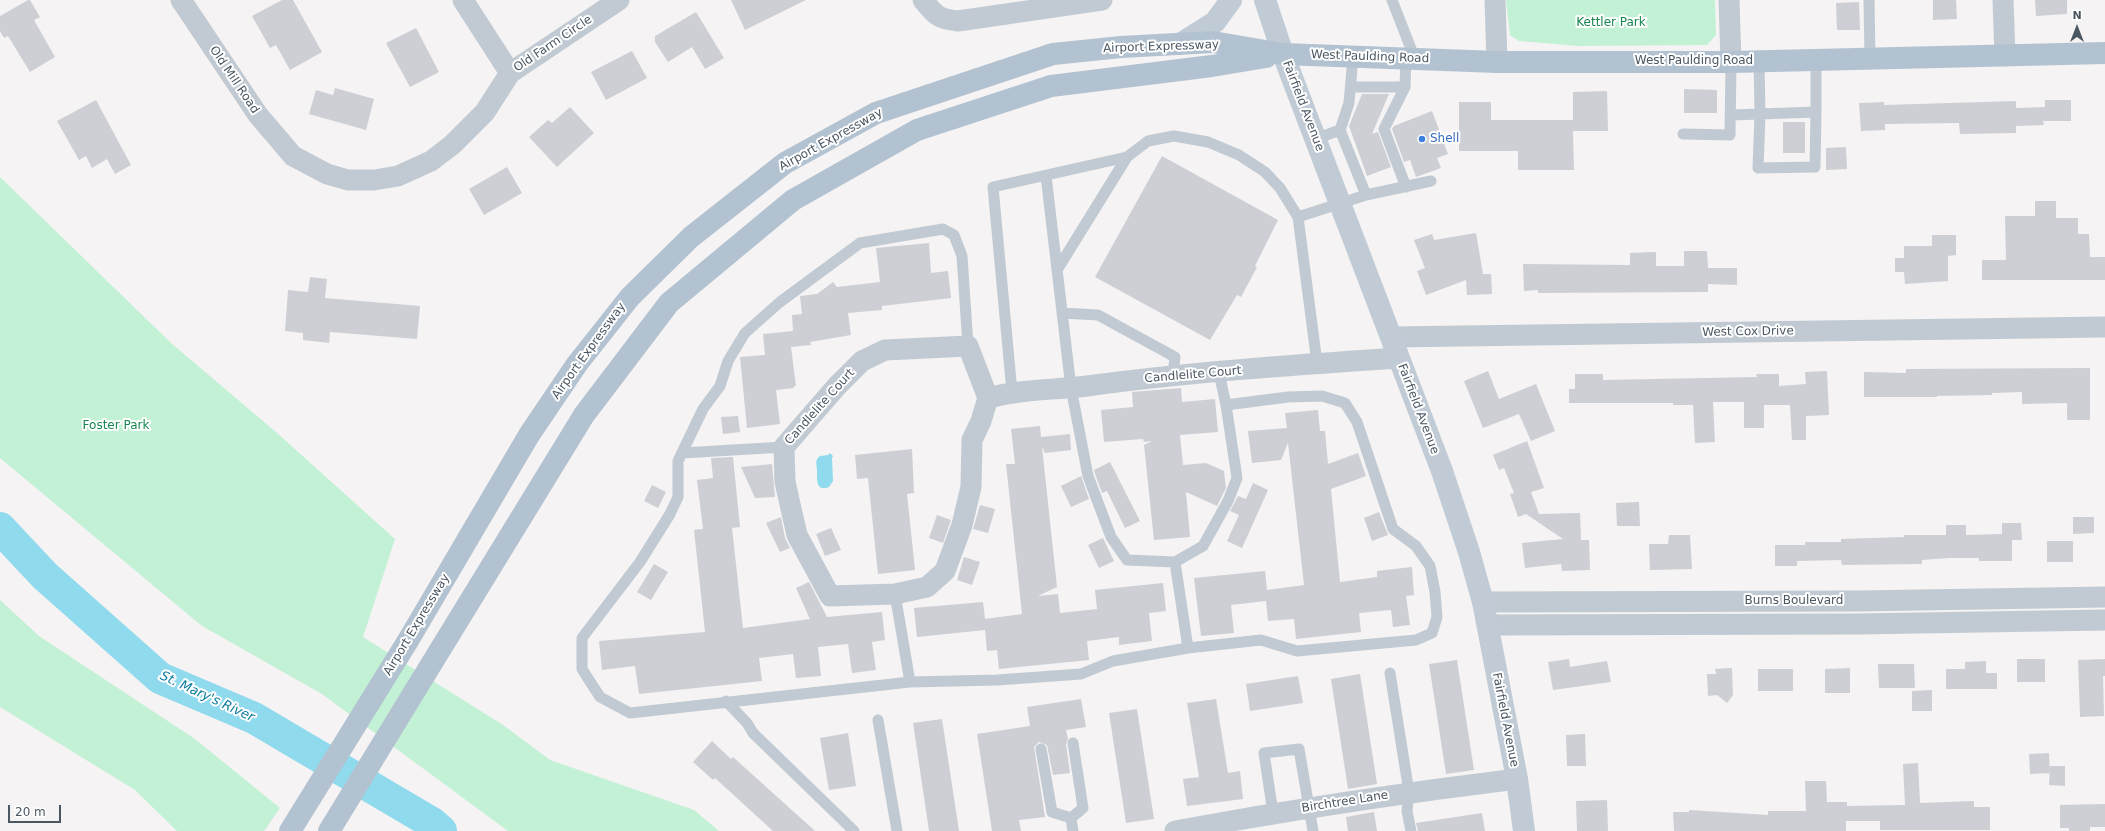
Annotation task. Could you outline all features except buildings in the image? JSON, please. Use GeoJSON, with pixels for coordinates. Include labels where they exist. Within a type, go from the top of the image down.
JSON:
{"type":"FeatureCollection","features":[{"type":"Feature","properties":{"kind":"main road"},"geometry":{"type":"LineString","coordinates":[[1180,44],[1215,22],[1231,0]]}},
{"type":"Feature","properties":{"kind":"main road","name":"Fairfield Avenue"},"geometry":{"type":"LineString","coordinates":[[1265,0],[1283,54],[1442,471],[1483,602],[1517,779],[1524,831]]}},
{"type":"Feature","properties":{"kind":"main road","name":"Airport Expressway"},"geometry":{"type":"LineString","coordinates":[[290,831],[410,639],[529,435],[578,364],[630,297],[691,237],[785,163],[876,113],[1053,54],[1213,42],[1283,54]]}},
{"type":"Feature","properties":{"kind":"main road","name":"West Paulding Road"},"geometry":{"type":"LineString","coordinates":[[1283,54],[1497,62],[1731,62],[2105,53]]}},
{"type":"Feature","properties":{"kind":"main road","name":"Airport Expressway"},"geometry":{"type":"LineString","coordinates":[[329,831],[584,415],[669,303],[793,200],[917,130],[1051,86],[1212,66],[1283,54]]}},
{"type":"Feature","properties":{"kind":"street","name":"Old Mill Road"},"geometry":{"type":"LineString","coordinates":[[181,0],[258,115],[293,156]]}},
{"type":"Feature","properties":{"kind":"street"},"geometry":{"type":"LineString","coordinates":[[463,0],[510,73]]}},
{"type":"Feature","properties":{"kind":"street","name":"Old Farm Circle"},"geometry":{"type":"LineString","coordinates":[[293,156],[327,174],[348,180],[374,180],[398,176],[431,161],[452,145],[485,112],[510,73],[619,0]]}},
{"type":"Feature","properties":{"kind":"street"},"geometry":{"type":"LineString","coordinates":[[923,0],[934,14],[942,19],[958,21],[1102,0]]}},
{"type":"Feature","properties":{"kind":"street"},"geometry":{"type":"LineString","coordinates":[[1495,0],[1497,62]]}},
{"type":"Feature","properties":{"kind":"street"},"geometry":{"type":"LineString","coordinates":[[1729,0],[1731,62]]}},
{"type":"Feature","properties":{"kind":"street"},"geometry":{"type":"LineString","coordinates":[[2003,0],[2005,56]]}},
{"type":"Feature","properties":{"kind":"street","name":"West Cox Drive"},"geometry":{"type":"LineString","coordinates":[[1391,337],[2105,327]]}},
{"type":"Feature","properties":{"kind":"street"},"geometry":{"type":"LineString","coordinates":[[968,346],[988,398]]}},
{"type":"Feature","properties":{"kind":"street","name":"Candlelite Court"},"geometry":{"type":"LineString","coordinates":[[968,346],[885,350],[862,361],[837,386],[784,447],[785,482],[797,535],[830,596],[895,594],[927,586],[945,571],[962,526],[971,486],[972,440],[981,421],[988,398],[1012,392],[1071,388],[1173,375],[1219,373],[1317,363],[1398,358]]}},
{"type":"Feature","properties":{"kind":"street","name":"Burns Boulevard"},"geometry":{"type":"LineString","coordinates":[[1483,602],[1858,601],[2105,597]]}},
{"type":"Feature","properties":{"kind":"street","name":"Burns Boulevard"},"geometry":{"type":"LineString","coordinates":[[1487,625],[1858,624],[2105,620]]}},
{"type":"Feature","properties":{"kind":"street","name":"Birchtree Lane"},"geometry":{"type":"LineString","coordinates":[[1175,831],[1273,813],[1409,792],[1517,779]]}},
{"type":"Feature","properties":{"kind":"lane"},"geometry":{"type":"LineString","coordinates":[[1392,0],[1410,59],[1405,87],[1387,111],[1381,130],[1406,186]]}},
{"type":"Feature","properties":{"kind":"lane"},"geometry":{"type":"LineString","coordinates":[[1869,0],[1870,58]]}},
{"type":"Feature","properties":{"kind":"lane"},"geometry":{"type":"LineString","coordinates":[[1315,139],[1340,130],[1353,104],[1352,87],[1354,57]]}},
{"type":"Feature","properties":{"kind":"lane"},"geometry":{"type":"LineString","coordinates":[[1759,61],[1760,114],[1758,168],[1815,167],[1816,60]]}},
{"type":"Feature","properties":{"kind":"lane"},"geometry":{"type":"LineString","coordinates":[[1683,134],[1730,135],[1731,62]]}},
{"type":"Feature","properties":{"kind":"lane"},"geometry":{"type":"LineString","coordinates":[[1352,87],[1405,87]]}},
{"type":"Feature","properties":{"kind":"lane"},"geometry":{"type":"LineString","coordinates":[[1731,115],[1816,112]]}},
{"type":"Feature","properties":{"kind":"lane"},"geometry":{"type":"LineString","coordinates":[[1340,130],[1349,139],[1357,158],[1366,195]]}},
{"type":"Feature","properties":{"kind":"lane"},"geometry":{"type":"LineString","coordinates":[[1057,270],[1127,157],[1148,141],[1174,136],[1208,142],[1239,155],[1265,172],[1280,188],[1298,217],[1317,363]]}},
{"type":"Feature","properties":{"kind":"lane"},"geometry":{"type":"LineString","coordinates":[[1012,392],[992,187],[1127,157]]}},
{"type":"Feature","properties":{"kind":"lane"},"geometry":{"type":"LineString","coordinates":[[1046,176],[1071,388],[1088,476],[1111,537],[1127,560],[1175,562],[1203,546],[1234,487],[1237,471],[1219,373]]}},
{"type":"Feature","properties":{"kind":"lane"},"geometry":{"type":"LineString","coordinates":[[1298,217],[1366,195],[1431,181]]}},
{"type":"Feature","properties":{"kind":"lane"},"geometry":{"type":"LineString","coordinates":[[968,346],[962,256],[954,235],[943,229],[860,243],[780,302],[745,332],[728,361],[720,386],[703,409],[678,461],[678,497],[670,514],[640,562],[582,638],[582,669],[600,697],[630,713],[726,701],[910,682],[996,680],[1081,674],[1113,661],[1188,648],[1261,640],[1297,651],[1378,645],[1416,640],[1432,632],[1438,617],[1436,592],[1430,566],[1416,546],[1393,529],[1364,449],[1357,422],[1346,403],[1322,396],[1288,397],[1226,405]]}},
{"type":"Feature","properties":{"kind":"lane"},"geometry":{"type":"LineString","coordinates":[[1062,313],[1098,315],[1175,357],[1173,375]]}},
{"type":"Feature","properties":{"kind":"lane"},"geometry":{"type":"LineString","coordinates":[[682,453],[784,447]]}},
{"type":"Feature","properties":{"kind":"lane"},"geometry":{"type":"LineString","coordinates":[[1175,562],[1188,648]]}},
{"type":"Feature","properties":{"kind":"lane"},"geometry":{"type":"LineString","coordinates":[[895,594],[910,682]]}},
{"type":"Feature","properties":{"kind":"lane"},"geometry":{"type":"LineString","coordinates":[[1390,673],[1409,792],[1407,811],[1410,831]]}},
{"type":"Feature","properties":{"kind":"lane"},"geometry":{"type":"LineString","coordinates":[[726,701],[747,723],[753,732],[854,831]]}},
{"type":"Feature","properties":{"kind":"lane"},"geometry":{"type":"LineString","coordinates":[[878,720],[897,831]]}},
{"type":"Feature","properties":{"kind":"lane"},"geometry":{"type":"LineString","coordinates":[[1071,818],[1083,808],[1073,743]]}},
{"type":"Feature","properties":{"kind":"lane"},"geometry":{"type":"LineString","coordinates":[[1040,749],[1052,812],[1071,818]]}},
{"type":"Feature","properties":{"kind":"lane"},"geometry":{"type":"LineString","coordinates":[[1273,813],[1264,753],[1299,749],[1313,831]]}},
{"type":"Feature","properties":{"kind":"lane"},"geometry":{"type":"LineString","coordinates":[[1071,818],[1073,831]]}},
{"type":"Feature","properties":{"kind":"green space","name":"Kettler Park"},"geometry":{"type":"Polygon","coordinates":[[[1506,0],[1715,0],[1716,35],[1707,45],[1578,46],[1519,41],[1510,35],[1506,0]]]}},
{"type":"Feature","properties":{"kind":"green space","name":"Foster Park"},"geometry":{"type":"Polygon","coordinates":[[[0,177],[171,343],[277,433],[395,539],[363,637],[503,725],[550,760],[694,810],[719,831],[508,831],[322,694],[202,626],[0,458],[0,177]]]}},
{"type":"Feature","properties":{"kind":"green space"},"geometry":{"type":"Polygon","coordinates":[[[0,600],[39,636],[195,739],[280,808],[264,831],[177,831],[135,790],[0,707],[0,600]]]}},
{"type":"Feature","properties":{"kind":"water"},"geometry":{"type":"Polygon","coordinates":[[[830,453],[833,456],[833,481],[829,487],[822,488],[819,487],[817,481],[816,461],[820,456],[828,455],[830,453]]]}},
{"type":"Feature","properties":{"kind":"waterway","name":"St. Mary's River"},"geometry":{"type":"LineString","coordinates":[[0,528],[45,576],[160,678],[254,718],[432,823],[441,831]]}},
{"type":"Feature","properties":{"kind":"place","name":"Shell"},"geometry":{"type":"Point","coordinates":[1422,139]}}]}
